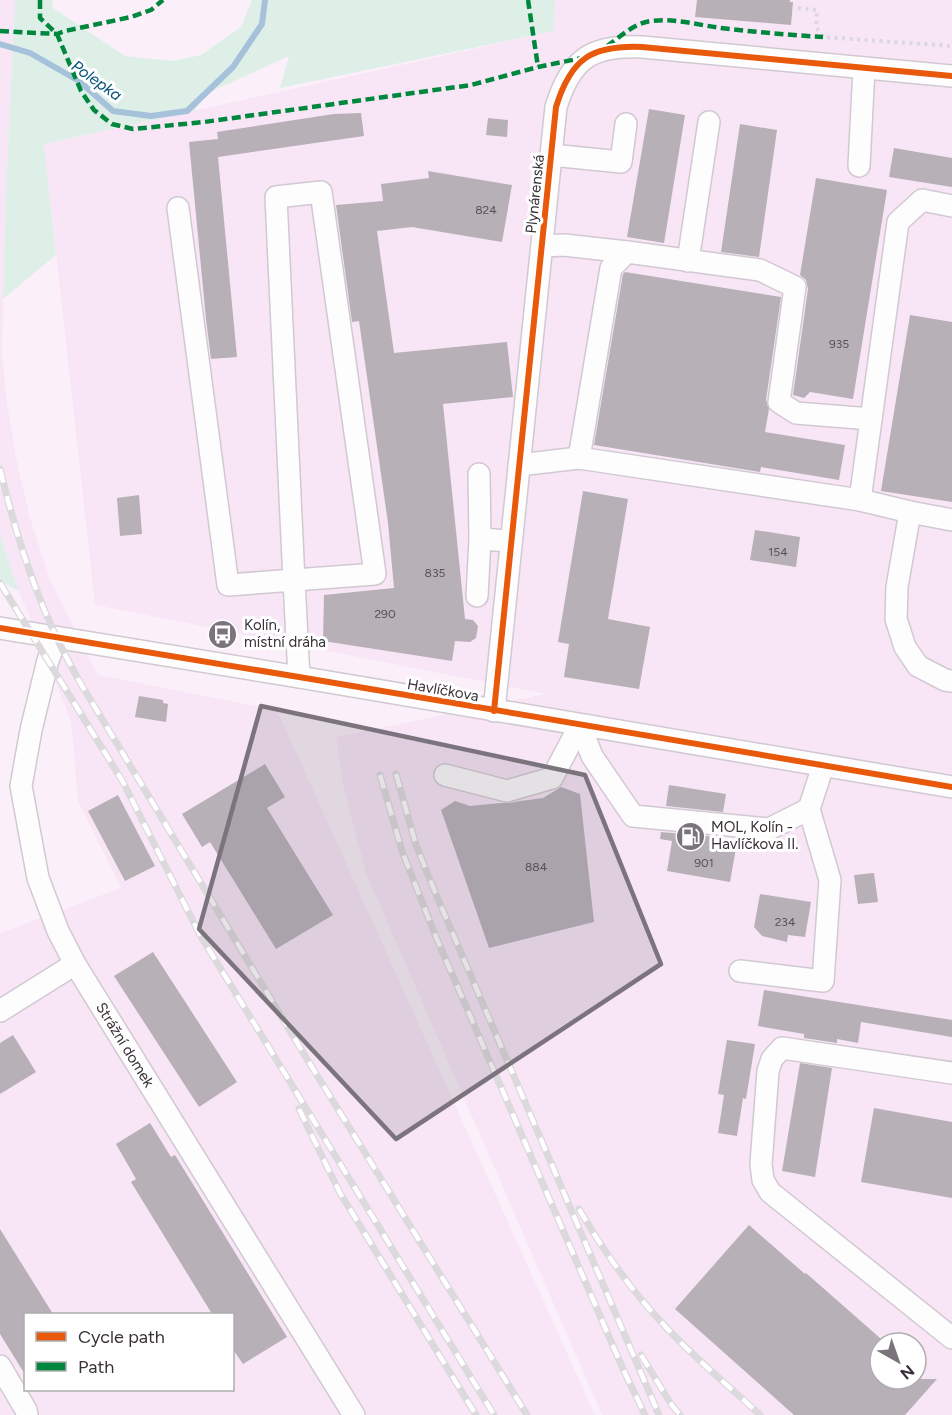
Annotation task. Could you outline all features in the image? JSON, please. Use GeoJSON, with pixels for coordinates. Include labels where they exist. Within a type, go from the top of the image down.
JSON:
{"type":"FeatureCollection","features":[{"type":"Feature","properties":{"kind":"street","name":"Plynárenská"},"geometry":{"type":"LineString","coordinates":[[494,711],[556,107],[562,87],[573,70],[585,58],[603,49],[622,46],[952,76]]}},
{"type":"Feature","properties":{"kind":"street"},"geometry":{"type":"LineString","coordinates":[[859,166],[864,68]]}},
{"type":"Feature","properties":{"kind":"street"},"geometry":{"type":"LineString","coordinates":[[688,261],[709,123]]}},
{"type":"Feature","properties":{"kind":"street"},"geometry":{"type":"LineString","coordinates":[[551,155],[621,162],[626,124]]}},
{"type":"Feature","properties":{"kind":"street"},"geometry":{"type":"LineString","coordinates":[[178,208],[228,585],[294,581],[375,574],[321,192],[276,197],[294,581],[299,677]]}},
{"type":"Feature","properties":{"kind":"street"},"geometry":{"type":"LineString","coordinates":[[860,500],[898,222],[922,200],[952,206]]}},
{"type":"Feature","properties":{"kind":"street"},"geometry":{"type":"LineString","coordinates":[[542,246],[570,245],[760,270],[795,286],[779,402],[796,413],[871,419]]}},
{"type":"Feature","properties":{"kind":"street"},"geometry":{"type":"LineString","coordinates":[[579,459],[612,268],[627,252]]}},
{"type":"Feature","properties":{"kind":"street"},"geometry":{"type":"LineString","coordinates":[[519,465],[579,459],[860,500],[952,519]]}},
{"type":"Feature","properties":{"kind":"street"},"geometry":{"type":"LineString","coordinates":[[477,596],[480,539],[479,474]]}},
{"type":"Feature","properties":{"kind":"street"},"geometry":{"type":"LineString","coordinates":[[910,512],[897,587],[896,619],[905,647],[918,666],[945,680],[952,681]]}},
{"type":"Feature","properties":{"kind":"street"},"geometry":{"type":"LineString","coordinates":[[480,539],[512,542]]}},
{"type":"Feature","properties":{"kind":"street","name":"Havlíčkova"},"geometry":{"type":"LineString","coordinates":[[2,628],[952,787]]}},
{"type":"Feature","properties":{"kind":"street","name":"Strážní domek"},"geometry":{"type":"LineString","coordinates":[[57,638],[48,660],[31,730],[21,786],[38,878],[58,931],[75,964],[354,1415]]}},
{"type":"Feature","properties":{"kind":"street"},"geometry":{"type":"LineString","coordinates":[[445,775],[507,790],[552,778],[580,725]]}},
{"type":"Feature","properties":{"kind":"street"},"geometry":{"type":"LineString","coordinates":[[580,725],[592,756],[633,816],[769,829],[809,809]]}},
{"type":"Feature","properties":{"kind":"street"},"geometry":{"type":"LineString","coordinates":[[740,971],[823,981],[830,880],[809,809],[823,766]]}},
{"type":"Feature","properties":{"kind":"street"},"geometry":{"type":"LineString","coordinates":[[0,1011],[75,964]]}},
{"type":"Feature","properties":{"kind":"street"},"geometry":{"type":"LineString","coordinates":[[952,1073],[782,1048],[772,1059],[768,1071],[761,1164],[763,1180],[770,1192],[952,1338]]}},
{"type":"Feature","properties":{"kind":"street"},"geometry":{"type":"LineString","coordinates":[[0,1366],[27,1415]]}},
{"type":"Feature","properties":{"kind":"path"},"geometry":{"type":"LineString","coordinates":[[798,8],[818,10],[816,27],[823,37],[952,46]]}},
{"type":"Feature","properties":{"kind":"highlighted area"},"geometry":{"type":"Polygon","coordinates":[[[261,706],[585,775],[661,964],[396,1139],[199,929],[261,706]]]}},
{"type":"Feature","properties":{"kind":"shaded area"},"geometry":{"type":"Polygon","coordinates":[[[0,0],[15,0],[6,190],[2,355],[7,404],[17,462],[30,518],[50,579],[98,675],[277,710],[595,1415],[0,1415],[0,933],[121,888],[78,801],[71,721],[19,591],[0,534],[0,0]]]}},
{"type":"Feature","properties":{"kind":"shaded area"},"geometry":{"type":"Polygon","coordinates":[[[15,0],[52,0],[53,8],[125,56],[173,61],[201,55],[241,27],[252,0],[555,0],[554,31],[280,88],[289,56],[206,94],[194,111],[44,144],[56,255],[3,299],[15,0]]]}},
{"type":"Feature","properties":{"kind":"shaded area"},"geometry":{"type":"Polygon","coordinates":[[[555,0],[952,0],[952,1415],[602,1415],[366,873],[344,790],[336,737],[546,694],[95,605],[44,144],[554,31],[555,0]]]}},
{"type":"Feature","properties":{"kind":"shaded area"},"geometry":{"type":"Polygon","coordinates":[[[0,534],[19,591],[0,581],[0,534]]]}},
{"type":"Feature","properties":{"kind":"building"},"geometry":{"type":"Polygon","coordinates":[[[697,0],[790,0],[793,2],[791,25],[695,17],[697,0]]]}},
{"type":"Feature","properties":{"kind":"building"},"geometry":{"type":"Polygon","coordinates":[[[649,109],[685,115],[664,243],[627,237],[649,109]]]}},
{"type":"Feature","properties":{"kind":"building"},"geometry":{"type":"Polygon","coordinates":[[[361,113],[364,136],[218,157],[237,357],[211,359],[189,142],[218,139],[217,132],[334,114],[361,113]]]}},
{"type":"Feature","properties":{"kind":"building"},"geometry":{"type":"Polygon","coordinates":[[[488,118],[508,120],[507,137],[486,135],[488,118]]]}},
{"type":"Feature","properties":{"kind":"building"},"geometry":{"type":"Polygon","coordinates":[[[740,124],[777,130],[759,257],[721,252],[740,124]]]}},
{"type":"Feature","properties":{"kind":"building"},"geometry":{"type":"Polygon","coordinates":[[[894,148],[952,158],[952,187],[889,177],[894,148]]]}},
{"type":"Feature","properties":{"kind":"building"},"geometry":{"type":"Polygon","coordinates":[[[428,171],[512,185],[502,242],[412,227],[377,231],[394,353],[507,342],[513,397],[443,404],[465,619],[473,620],[478,626],[476,638],[470,642],[455,641],[452,661],[323,641],[324,595],[394,588],[388,523],[359,321],[352,322],[336,205],[383,201],[381,184],[429,178],[428,171]]]}},
{"type":"Feature","properties":{"kind":"building"},"geometry":{"type":"Polygon","coordinates":[[[816,178],[887,190],[853,399],[810,392],[804,398],[793,395],[808,289],[806,280],[800,275],[816,178]]]}},
{"type":"Feature","properties":{"kind":"building"},"geometry":{"type":"Polygon","coordinates":[[[625,272],[781,297],[766,400],[769,409],[765,432],[845,445],[839,480],[761,467],[760,472],[594,445],[625,272]]]}},
{"type":"Feature","properties":{"kind":"building"},"geometry":{"type":"Polygon","coordinates":[[[910,315],[952,322],[952,502],[881,491],[910,315]]]}},
{"type":"Feature","properties":{"kind":"building"},"geometry":{"type":"Polygon","coordinates":[[[583,491],[628,499],[608,619],[650,627],[639,689],[564,677],[569,644],[558,642],[583,491]]]}},
{"type":"Feature","properties":{"kind":"building"},"geometry":{"type":"Polygon","coordinates":[[[139,495],[142,534],[120,536],[117,498],[139,495]]]}},
{"type":"Feature","properties":{"kind":"building"},"geometry":{"type":"Polygon","coordinates":[[[755,530],[800,537],[796,567],[750,560],[755,530]]]}},
{"type":"Feature","properties":{"kind":"building"},"geometry":{"type":"Polygon","coordinates":[[[139,696],[163,700],[163,703],[168,704],[166,722],[135,717],[139,696]]]}},
{"type":"Feature","properties":{"kind":"building"},"geometry":{"type":"Polygon","coordinates":[[[265,764],[285,797],[267,808],[333,915],[276,949],[210,842],[202,847],[182,814],[265,764]]]}},
{"type":"Feature","properties":{"kind":"building"},"geometry":{"type":"Polygon","coordinates":[[[669,785],[726,794],[723,812],[666,806],[669,785]]]}},
{"type":"Feature","properties":{"kind":"building"},"geometry":{"type":"Polygon","coordinates":[[[561,787],[580,794],[594,922],[489,948],[441,810],[455,801],[470,806],[543,798],[561,787]]]}},
{"type":"Feature","properties":{"kind":"building"},"geometry":{"type":"Polygon","coordinates":[[[118,795],[155,866],[125,881],[88,811],[118,795]]]}},
{"type":"Feature","properties":{"kind":"building"},"geometry":{"type":"Polygon","coordinates":[[[661,832],[719,837],[720,846],[736,848],[730,882],[667,871],[672,841],[660,839],[661,832]]]}},
{"type":"Feature","properties":{"kind":"building"},"geometry":{"type":"Polygon","coordinates":[[[874,873],[878,902],[858,904],[854,875],[874,873]]]}},
{"type":"Feature","properties":{"kind":"building"},"geometry":{"type":"Polygon","coordinates":[[[760,894],[811,902],[805,937],[788,935],[787,942],[762,936],[754,927],[760,894]]]}},
{"type":"Feature","properties":{"kind":"building"},"geometry":{"type":"Polygon","coordinates":[[[153,952],[237,1082],[199,1107],[114,976],[153,952]]]}},
{"type":"Feature","properties":{"kind":"building"},"geometry":{"type":"Polygon","coordinates":[[[764,990],[952,1020],[952,1037],[861,1022],[858,1043],[837,1039],[837,1043],[804,1038],[804,1034],[758,1026],[764,990]]]}},
{"type":"Feature","properties":{"kind":"building"},"geometry":{"type":"Polygon","coordinates":[[[13,1035],[36,1072],[0,1094],[0,1043],[13,1035]]]}},
{"type":"Feature","properties":{"kind":"building"},"geometry":{"type":"Polygon","coordinates":[[[727,1040],[755,1044],[737,1136],[718,1133],[724,1095],[718,1094],[727,1040]]]}},
{"type":"Feature","properties":{"kind":"building"},"geometry":{"type":"Polygon","coordinates":[[[800,1063],[832,1068],[815,1177],[782,1171],[800,1063]]]}},
{"type":"Feature","properties":{"kind":"building"},"geometry":{"type":"Polygon","coordinates":[[[874,1108],[952,1122],[952,1198],[861,1182],[874,1108]]]}},
{"type":"Feature","properties":{"kind":"building"},"geometry":{"type":"Polygon","coordinates":[[[150,1123],[171,1157],[175,1155],[287,1337],[243,1364],[234,1351],[234,1313],[211,1313],[131,1182],[136,1179],[116,1144],[150,1123]]]}},
{"type":"Feature","properties":{"kind":"building"},"geometry":{"type":"Polygon","coordinates":[[[749,1225],[872,1331],[868,1331],[868,1391],[926,1391],[905,1415],[794,1415],[675,1309],[749,1225]]]}},
{"type":"Feature","properties":{"kind":"building"},"geometry":{"type":"Polygon","coordinates":[[[0,1229],[52,1313],[24,1313],[24,1373],[0,1334],[0,1229]]]}},
{"type":"Feature","properties":{"kind":"building"},"geometry":{"type":"Polygon","coordinates":[[[928,1379],[937,1379],[928,1389],[928,1379]]]}},
{"type":"Feature","properties":{"kind":"waterway","name":"Polepka"},"geometry":{"type":"LineString","coordinates":[[0,44],[30,53],[79,81],[113,111],[151,116],[187,111],[233,67],[262,24],[265,0]]}},
{"type":"Feature","properties":{"kind":"railway"},"geometry":{"type":"LineString","coordinates":[[0,469],[31,576],[48,618],[78,679],[307,1059],[527,1415]]}},
{"type":"Feature","properties":{"kind":"railway"},"geometry":{"type":"LineString","coordinates":[[0,583],[123,782],[200,935],[494,1415]]}},
{"type":"Feature","properties":{"kind":"railway"},"geometry":{"type":"LineString","coordinates":[[396,774],[416,845],[435,892],[659,1415]]}},
{"type":"Feature","properties":{"kind":"railway"},"geometry":{"type":"LineString","coordinates":[[380,775],[402,851],[436,937],[645,1415]]}},
{"type":"Feature","properties":{"kind":"railway"},"geometry":{"type":"LineString","coordinates":[[299,1109],[340,1193],[476,1415]]}},
{"type":"Feature","properties":{"kind":"railway"},"geometry":{"type":"LineString","coordinates":[[579,1209],[618,1269],[651,1311],[686,1348],[760,1415]]}},
{"type":"Feature","properties":{"kind":"railway"},"geometry":{"type":"LineString","coordinates":[[641,1355],[680,1415]]}},
{"type":"Feature","properties":{"kind":"marked path"},"geometry":{"type":"LineString","coordinates":[[40,0],[40,18],[57,34],[81,91],[94,110],[112,124],[133,129],[204,122],[471,85],[582,58]]}},
{"type":"Feature","properties":{"kind":"marked path"},"geometry":{"type":"LineString","coordinates":[[0,31],[57,34],[131,17],[151,10],[163,0]]}},
{"type":"Feature","properties":{"kind":"marked path"},"geometry":{"type":"LineString","coordinates":[[528,0],[538,67]]}},
{"type":"Feature","properties":{"kind":"marked path"},"geometry":{"type":"LineString","coordinates":[[607,46],[639,24],[660,20],[746,31],[823,37]]}},
{"type":"Feature","properties":{"kind":"cycle path"},"geometry":{"type":"LineString","coordinates":[[494,711],[556,107],[569,77],[577,66],[597,52],[625,47],[952,76]]}},
{"type":"Feature","properties":{"kind":"cycle path"},"geometry":{"type":"LineString","coordinates":[[0,628],[952,787]]}},
{"type":"Feature","properties":{"kind":"place","name":"Kolín, místní dráha"},"geometry":{"type":"Point","coordinates":[223,634]}},
{"type":"Feature","properties":{"kind":"place","name":"MOL, Kolín - Havlíčkova II."},"geometry":{"type":"Point","coordinates":[690,836]}}]}
